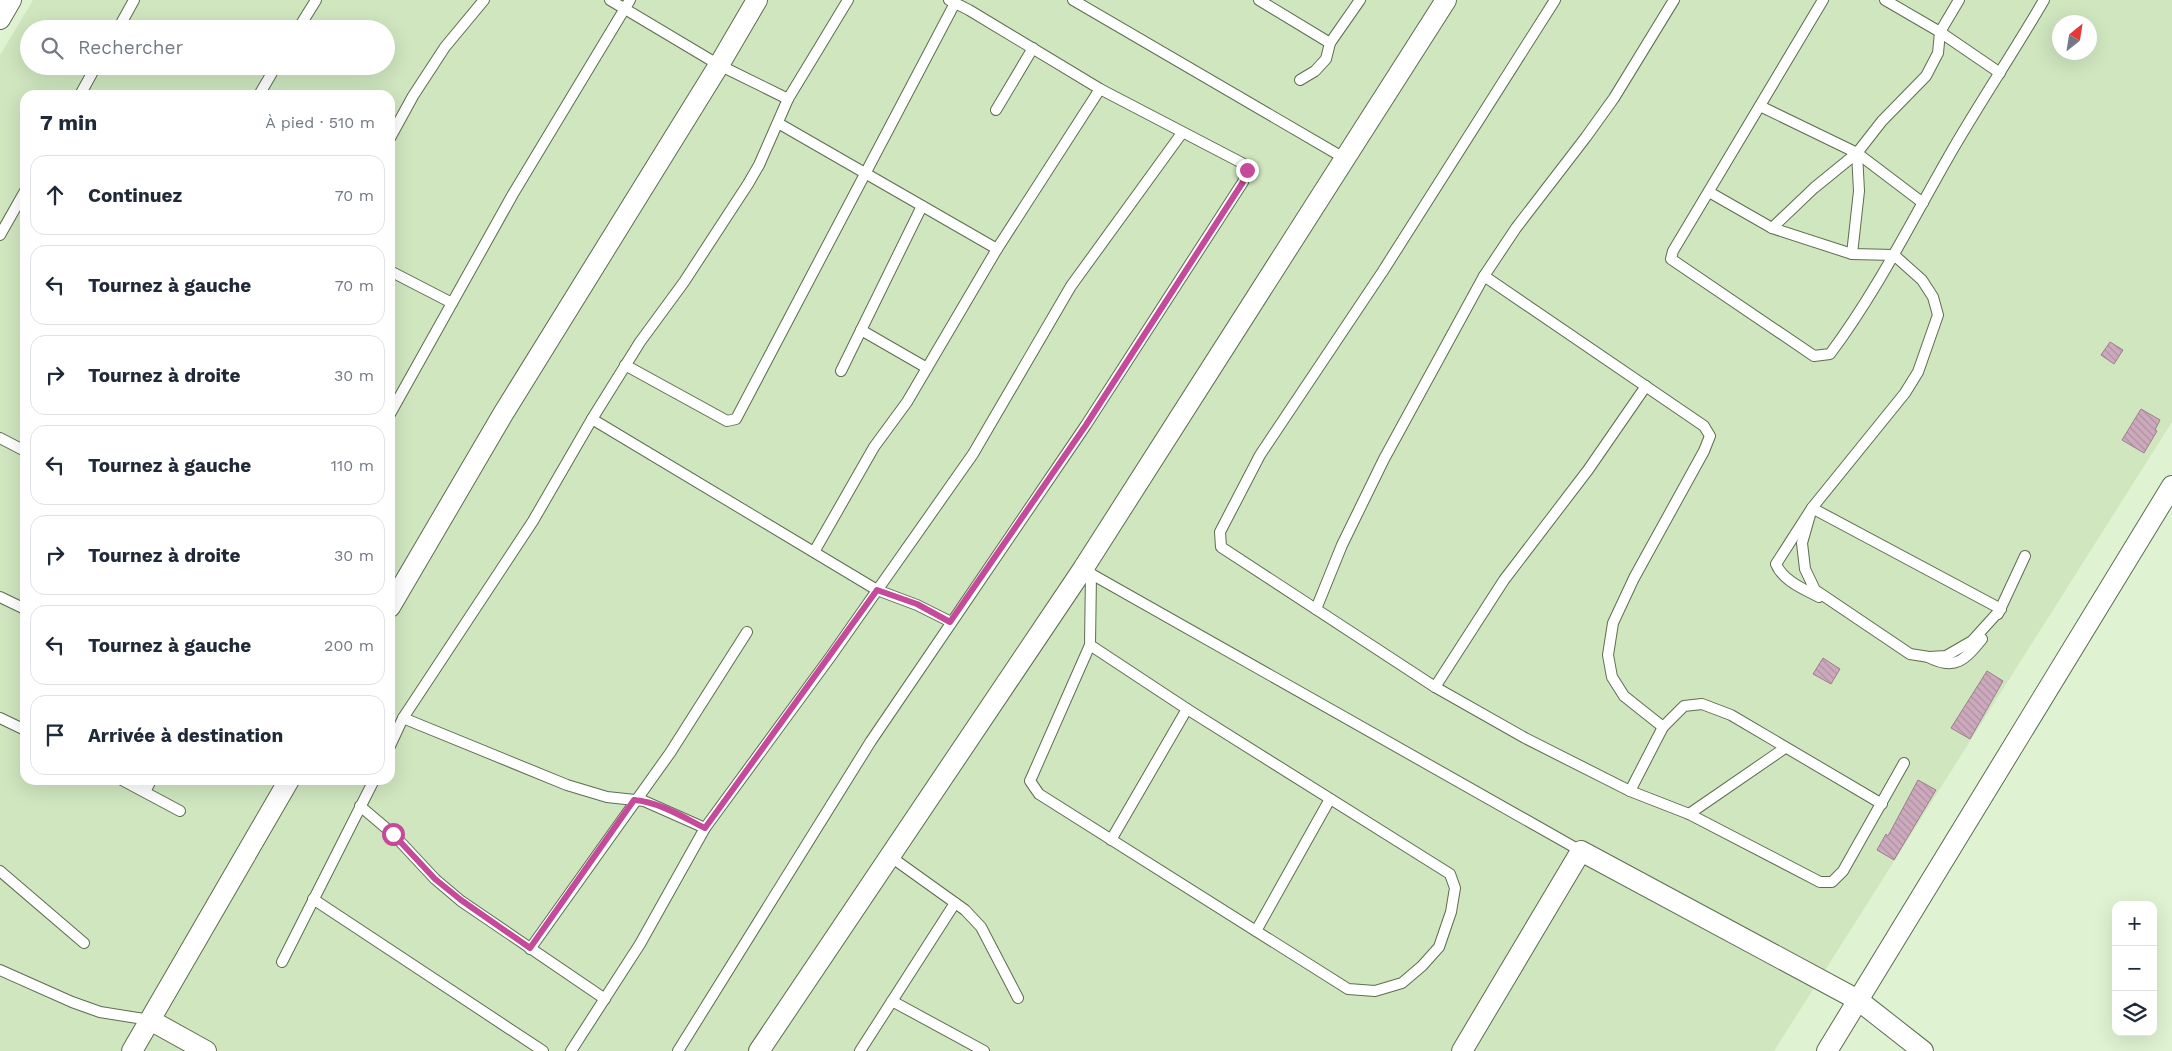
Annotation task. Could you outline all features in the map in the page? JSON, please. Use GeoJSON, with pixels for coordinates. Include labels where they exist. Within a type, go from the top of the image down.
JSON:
{"type":"FeatureCollection","features":[{"type":"Feature","properties":{"kind":"street"},"geometry":{"type":"LineString","coordinates":[[0,19],[12,0]]}},
{"type":"Feature","properties":{"kind":"street"},"geometry":{"type":"LineString","coordinates":[[395,598],[503,414],[720,65],[757,0]]}},
{"type":"Feature","properties":{"kind":"street"},"geometry":{"type":"LineString","coordinates":[[759,1051],[1087,571],[1344,158],[1446,0]]}},
{"type":"Feature","properties":{"kind":"street"},"geometry":{"type":"LineString","coordinates":[[1827,1051],[2172,486]]}},
{"type":"Feature","properties":{"kind":"street"},"geometry":{"type":"LineString","coordinates":[[132,1051],[286,785]]}},
{"type":"Feature","properties":{"kind":"street"},"geometry":{"type":"LineString","coordinates":[[1462,1051],[1581,851],[1858,1000],[1923,1051]]}},
{"type":"Feature","properties":{"kind":"street"},"geometry":{"type":"LineString","coordinates":[[150,1020],[206,1051]]}},
{"type":"Feature","properties":{"kind":"lane"},"geometry":{"type":"LineString","coordinates":[[123,20],[134,0]]}},
{"type":"Feature","properties":{"kind":"lane"},"geometry":{"type":"LineString","coordinates":[[304,20],[316,0]]}},
{"type":"Feature","properties":{"kind":"lane"},"geometry":{"type":"LineString","coordinates":[[395,129],[413,96],[446,47],[484,0]]}},
{"type":"Feature","properties":{"kind":"lane"},"geometry":{"type":"LineString","coordinates":[[610,0],[627,4],[720,65],[788,99]]}},
{"type":"Feature","properties":{"kind":"lane"},"geometry":{"type":"LineString","coordinates":[[395,735],[403,718],[459,631],[533,522],[625,365],[684,282],[748,184],[759,165],[788,99],[848,0]]}},
{"type":"Feature","properties":{"kind":"lane"},"geometry":{"type":"LineString","coordinates":[[1073,0],[1344,158]]}},
{"type":"Feature","properties":{"kind":"lane"},"geometry":{"type":"LineString","coordinates":[[1259,0],[1330,43]]}},
{"type":"Feature","properties":{"kind":"lane"},"geometry":{"type":"LineString","coordinates":[[1300,80],[1315,71],[1326,59],[1330,43],[1360,0]]}},
{"type":"Feature","properties":{"kind":"lane"},"geometry":{"type":"LineString","coordinates":[[1555,0],[1384,271],[1260,456],[1220,532],[1221,547],[1435,687],[1525,738],[1630,791],[1689,814],[1820,882],[1832,882],[1843,871],[1904,762]]}},
{"type":"Feature","properties":{"kind":"lane"},"geometry":{"type":"LineString","coordinates":[[1316,609],[1342,545],[1384,459],[1484,276],[1516,228],[1614,98],[1674,0]]}},
{"type":"Feature","properties":{"kind":"lane"},"geometry":{"type":"LineString","coordinates":[[1824,0],[1673,250],[1671,259],[1814,356],[1830,354],[1894,255],[2044,0]]}},
{"type":"Feature","properties":{"kind":"lane"},"geometry":{"type":"LineString","coordinates":[[1885,0],[1940,32],[2000,73]]}},
{"type":"Feature","properties":{"kind":"lane"},"geometry":{"type":"LineString","coordinates":[[1772,228],[1814,188],[1857,154],[1882,122],[1926,76],[1938,53],[1940,32],[1959,0]]}},
{"type":"Feature","properties":{"kind":"lane"},"geometry":{"type":"LineString","coordinates":[[625,365],[727,421],[736,419],[866,173],[952,1],[1100,89],[1242,163],[1247,170],[1243,182],[1086,425],[950,622],[871,741],[678,1051]]}},
{"type":"Feature","properties":{"kind":"lane"},"geometry":{"type":"LineString","coordinates":[[395,405],[513,194],[627,4]]}},
{"type":"Feature","properties":{"kind":"lane"},"geometry":{"type":"LineString","coordinates":[[996,110],[1033,48]]}},
{"type":"Feature","properties":{"kind":"lane"},"geometry":{"type":"LineString","coordinates":[[83,90],[91,75]]}},
{"type":"Feature","properties":{"kind":"lane"},"geometry":{"type":"LineString","coordinates":[[261,90],[270,75]]}},
{"type":"Feature","properties":{"kind":"lane"},"geometry":{"type":"LineString","coordinates":[[814,552],[874,447],[907,402],[997,249],[1100,89]]}},
{"type":"Feature","properties":{"kind":"lane"},"geometry":{"type":"LineString","coordinates":[[1760,106],[1857,154],[1923,203]]}},
{"type":"Feature","properties":{"kind":"lane"},"geometry":{"type":"LineString","coordinates":[[778,123],[997,249]]}},
{"type":"Feature","properties":{"kind":"lane"},"geometry":{"type":"LineString","coordinates":[[571,1051],[640,944],[705,828],[973,454],[1071,286],[1182,133]]}},
{"type":"Feature","properties":{"kind":"lane"},"geometry":{"type":"LineString","coordinates":[[1852,254],[1859,191],[1857,154]]}},
{"type":"Feature","properties":{"kind":"lane"},"geometry":{"type":"LineString","coordinates":[[1709,192],[1772,228],[1852,254],[1894,255],[1922,280],[1933,297],[1938,316],[1918,372],[1905,393],[1812,508],[1776,564],[1779,571],[1790,581],[1941,664],[1951,664],[1962,660],[1986,634],[2001,609],[2025,556]]}},
{"type":"Feature","properties":{"kind":"lane"},"geometry":{"type":"LineString","coordinates":[[0,235],[20,200]]}},
{"type":"Feature","properties":{"kind":"lane"},"geometry":{"type":"LineString","coordinates":[[841,371],[922,206]]}},
{"type":"Feature","properties":{"kind":"lane"},"geometry":{"type":"LineString","coordinates":[[395,274],[452,303]]}},
{"type":"Feature","properties":{"kind":"lane"},"geometry":{"type":"LineString","coordinates":[[1484,276],[1704,426],[1710,436],[1704,451],[1634,578],[1613,623],[1608,655],[1612,677],[1624,696],[1664,727]]}},
{"type":"Feature","properties":{"kind":"lane"},"geometry":{"type":"LineString","coordinates":[[861,330],[927,368]]}},
{"type":"Feature","properties":{"kind":"lane"},"geometry":{"type":"LineString","coordinates":[[1435,687],[1504,580],[1588,470],[1646,386]]}},
{"type":"Feature","properties":{"kind":"lane"},"geometry":{"type":"LineString","coordinates":[[592,419],[877,590],[917,604],[950,622]]}},
{"type":"Feature","properties":{"kind":"lane"},"geometry":{"type":"LineString","coordinates":[[0,438],[20,448]]}},
{"type":"Feature","properties":{"kind":"lane"},"geometry":{"type":"LineString","coordinates":[[1812,508],[1802,543],[1805,569],[1815,590],[1910,654],[1929,657],[1946,656],[1972,641],[2001,609]]}},
{"type":"Feature","properties":{"kind":"lane"},"geometry":{"type":"LineString","coordinates":[[1812,508],[2001,609]]}},
{"type":"Feature","properties":{"kind":"lane"},"geometry":{"type":"LineString","coordinates":[[1087,571],[1090,645],[1030,781],[1039,794],[1348,989],[1374,991],[1402,983],[1422,966],[1438,947],[1451,912],[1455,888],[1450,874],[1187,709],[1090,645]]}},
{"type":"Feature","properties":{"kind":"lane"},"geometry":{"type":"LineString","coordinates":[[1087,571],[1581,851]]}},
{"type":"Feature","properties":{"kind":"lane"},"geometry":{"type":"LineString","coordinates":[[0,597],[20,606]]}},
{"type":"Feature","properties":{"kind":"lane"},"geometry":{"type":"LineString","coordinates":[[530,948],[634,800],[670,753],[748,632]]}},
{"type":"Feature","properties":{"kind":"lane"},"geometry":{"type":"LineString","coordinates":[[1630,791],[1664,727],[1684,706],[1702,704],[1731,715],[1882,804]]}},
{"type":"Feature","properties":{"kind":"lane"},"geometry":{"type":"LineString","coordinates":[[1111,840],[1187,709]]}},
{"type":"Feature","properties":{"kind":"lane"},"geometry":{"type":"LineString","coordinates":[[0,718],[20,728]]}},
{"type":"Feature","properties":{"kind":"lane"},"geometry":{"type":"LineString","coordinates":[[403,718],[567,785],[607,797],[644,801],[662,807],[705,828]]}},
{"type":"Feature","properties":{"kind":"lane"},"geometry":{"type":"LineString","coordinates":[[1689,814],[1785,748]]}},
{"type":"Feature","properties":{"kind":"lane"},"geometry":{"type":"LineString","coordinates":[[132,785],[180,810]]}},
{"type":"Feature","properties":{"kind":"lane"},"geometry":{"type":"LineString","coordinates":[[145,792],[148,785]]}},
{"type":"Feature","properties":{"kind":"lane"},"geometry":{"type":"LineString","coordinates":[[282,962],[371,785]]}},
{"type":"Feature","properties":{"kind":"lane"},"geometry":{"type":"LineString","coordinates":[[1256,931],[1330,799]]}},
{"type":"Feature","properties":{"kind":"lane"},"geometry":{"type":"LineString","coordinates":[[360,806],[393,834],[435,879],[461,900],[604,999]]}},
{"type":"Feature","properties":{"kind":"lane"},"geometry":{"type":"LineString","coordinates":[[891,857],[965,910],[981,927],[1018,998]]}},
{"type":"Feature","properties":{"kind":"lane"},"geometry":{"type":"LineString","coordinates":[[0,872],[84,943]]}},
{"type":"Feature","properties":{"kind":"lane"},"geometry":{"type":"LineString","coordinates":[[313,899],[543,1051]]}},
{"type":"Feature","properties":{"kind":"lane"},"geometry":{"type":"LineString","coordinates":[[860,1051],[955,903]]}},
{"type":"Feature","properties":{"kind":"lane"},"geometry":{"type":"LineString","coordinates":[[0,970],[72,1002],[100,1012],[150,1020]]}},
{"type":"Feature","properties":{"kind":"lane"},"geometry":{"type":"LineString","coordinates":[[892,1001],[984,1051]]}},
{"type":"Feature","properties":{"kind":"shaded area"},"geometry":{"type":"Polygon","coordinates":[[[33,0],[2172,0],[2172,422],[1774,1051],[0,1051],[0,55],[20,22],[20,75],[395,75],[395,20],[21,20],[33,0]]]}},
{"type":"Feature","properties":{"kind":"building"},"geometry":{"type":"Polygon","coordinates":[[[2110,342],[2123,350],[2114,364],[2101,355],[2110,342]]]}},
{"type":"Feature","properties":{"kind":"building"},"geometry":{"type":"Polygon","coordinates":[[[2141,409],[2160,420],[2155,430],[2157,431],[2144,453],[2122,440],[2141,409]]]}},
{"type":"Feature","properties":{"kind":"building"},"geometry":{"type":"Polygon","coordinates":[[[1823,658],[1840,669],[1831,684],[1813,674],[1823,658]]]}},
{"type":"Feature","properties":{"kind":"building"},"geometry":{"type":"Polygon","coordinates":[[[1987,671],[2003,681],[1970,739],[1951,728],[1987,671]]]}},
{"type":"Feature","properties":{"kind":"building"},"geometry":{"type":"Polygon","coordinates":[[[1918,780],[1936,790],[1894,860],[1877,850],[1886,834],[1888,836],[1918,780]]]}},
{"type":"Feature","properties":{"kind":"route"},"geometry":{"type":"LineString","coordinates":[[393,834],[435,879],[461,900],[530,948],[634,800],[662,807],[705,828],[877,590],[917,604],[950,622],[1086,425],[1243,182],[1247,170]]}}]}
